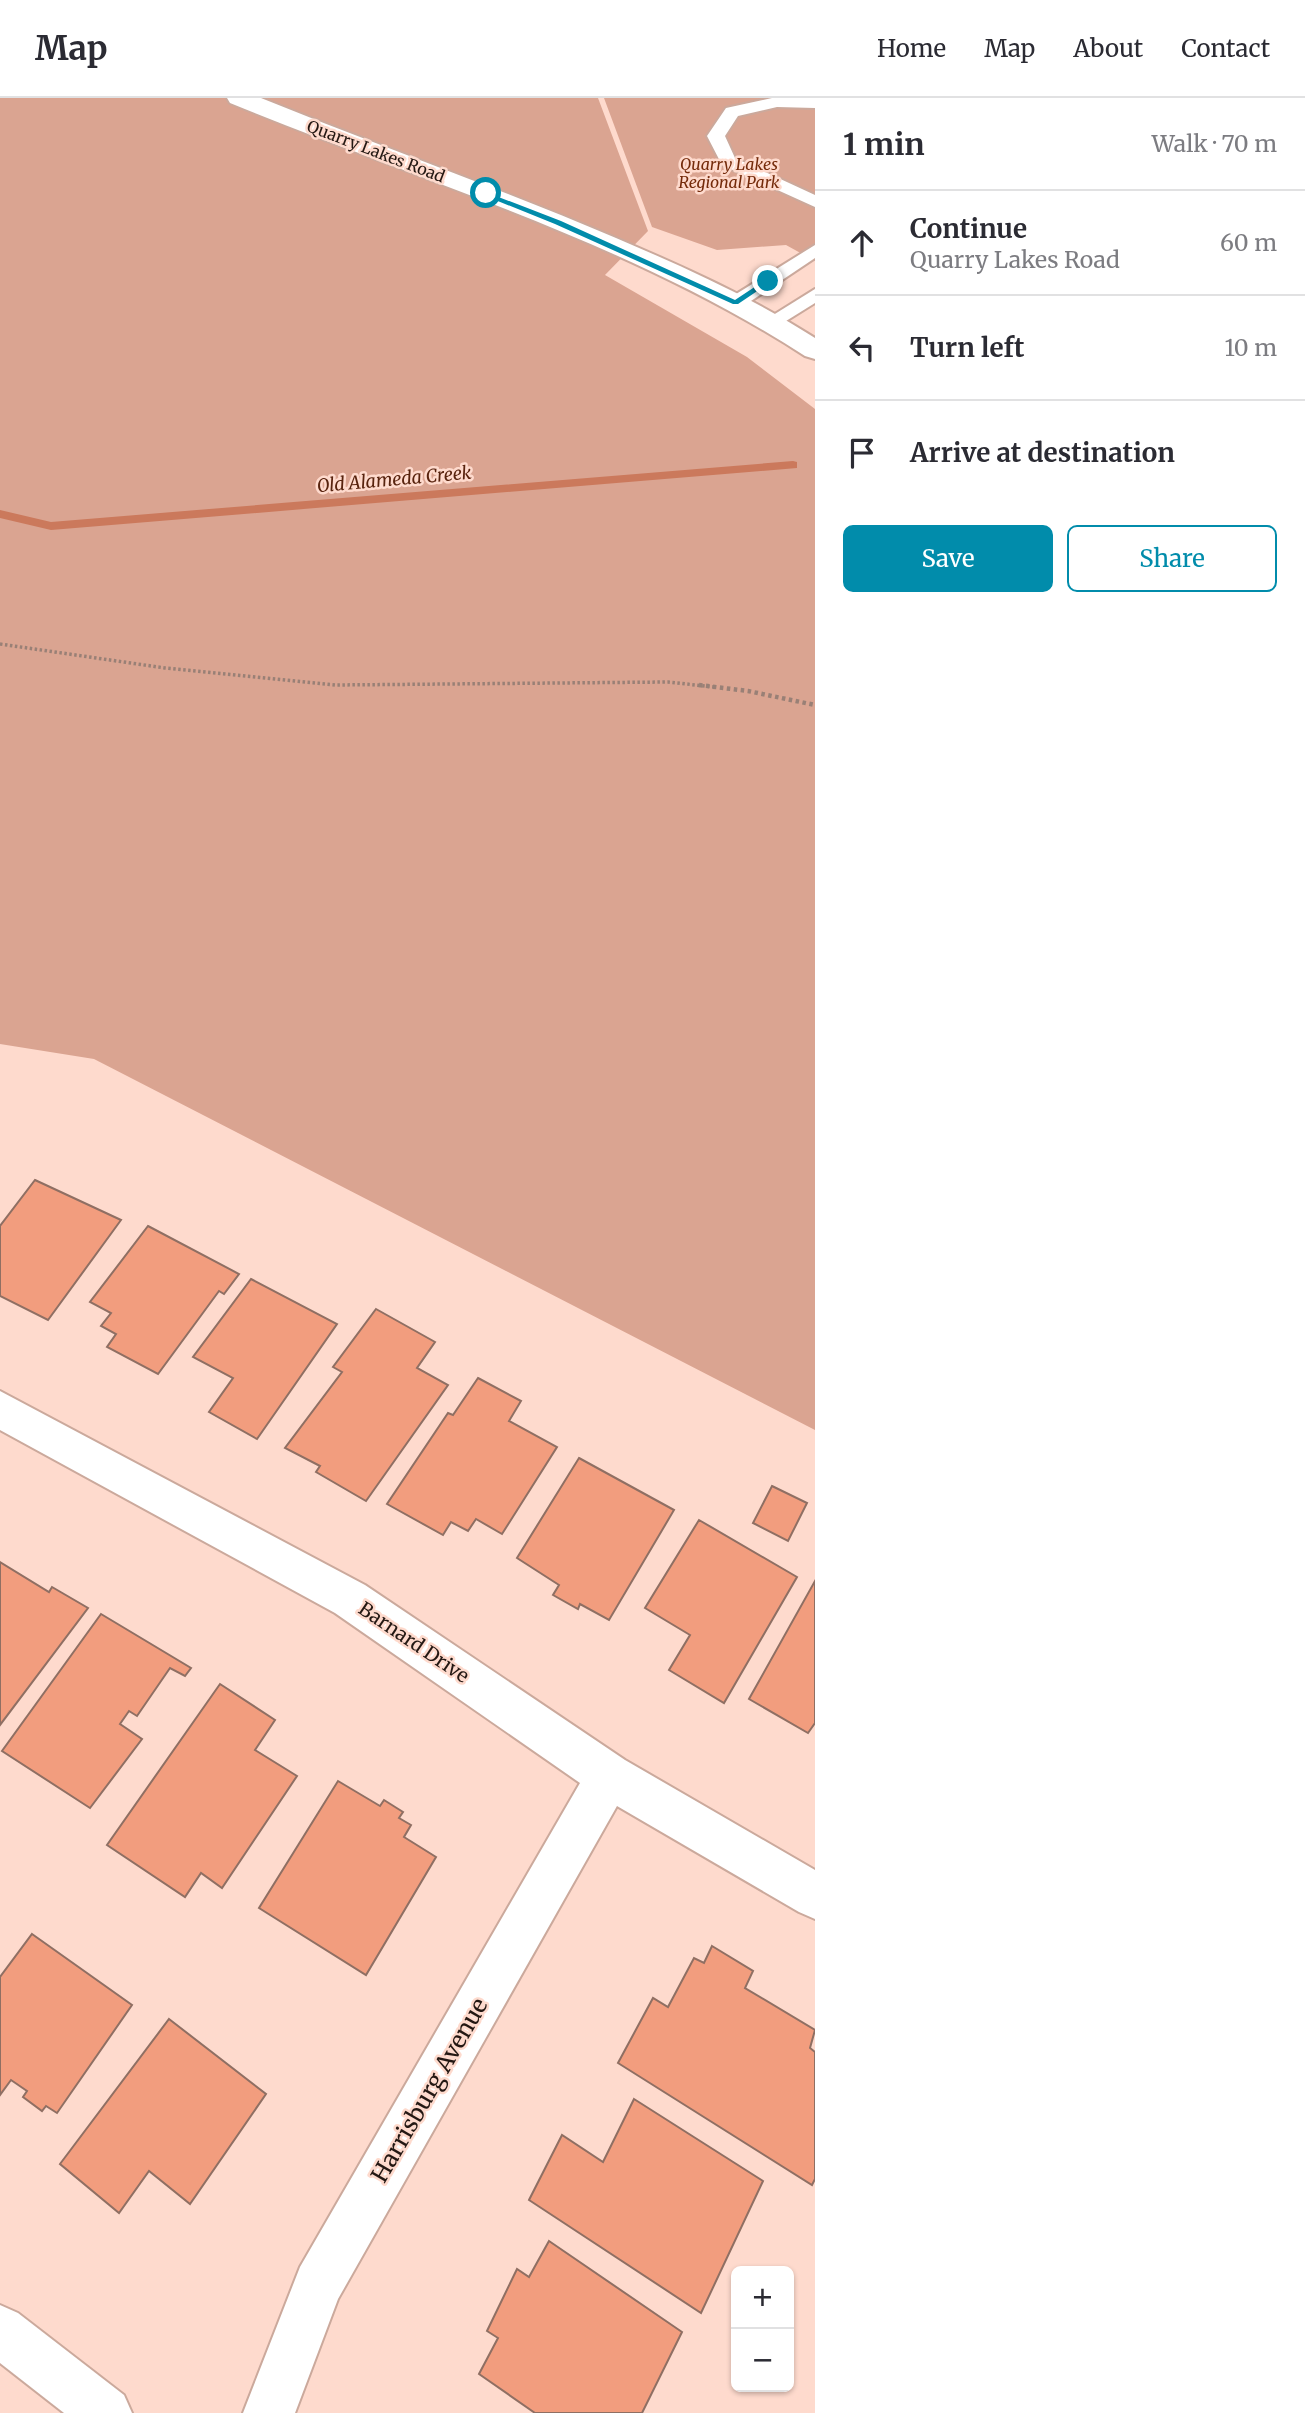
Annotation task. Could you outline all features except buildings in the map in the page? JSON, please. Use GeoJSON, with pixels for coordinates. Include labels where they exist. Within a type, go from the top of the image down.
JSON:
{"type":"FeatureCollection","features":[{"type":"Feature","properties":{"kind":"street","name":"Quarry Lakes Road"},"geometry":{"type":"LineString","coordinates":[[239,98],[558,222],[736,303],[815,350]]}},
{"type":"Feature","properties":{"kind":"street","name":"Barnard Drive"},"geometry":{"type":"LineString","coordinates":[[0,1409],[350,1599],[609,1776],[815,1896]]}},
{"type":"Feature","properties":{"kind":"street","name":"Harrisburg Avenue"},"geometry":{"type":"LineString","coordinates":[[269,2413],[318,2285],[609,1776]]}},
{"type":"Feature","properties":{"kind":"street"},"geometry":{"type":"LineString","coordinates":[[0,2331],[106,2413]]}},
{"type":"Feature","properties":{"kind":"lane"},"geometry":{"type":"LineString","coordinates":[[815,103],[777,102],[732,112],[716,136],[728,161],[815,202]]}},
{"type":"Feature","properties":{"kind":"lane"},"geometry":{"type":"LineString","coordinates":[[736,303],[815,250]]}},
{"type":"Feature","properties":{"kind":"lane"},"geometry":{"type":"LineString","coordinates":[[771,322],[815,295]]}},
{"type":"Feature","properties":{"kind":"path"},"geometry":{"type":"LineString","coordinates":[[0,644],[166,668],[336,685],[668,682],[748,691],[815,705]]}},
{"type":"Feature","properties":{"kind":"green space"},"geometry":{"type":"Polygon","coordinates":[[[0,98],[598,98],[648,231],[605,275],[747,357],[815,409],[815,1430],[94,1059],[0,1044],[0,98]]]}},
{"type":"Feature","properties":{"kind":"green space","name":"Quarry Lakes Regional Park"},"geometry":{"type":"Polygon","coordinates":[[[604,98],[815,98],[815,261],[786,245],[717,250],[652,227],[604,98]]]}},
{"type":"Feature","properties":{"kind":"waterway","name":"Old Alameda Creek"},"geometry":{"type":"LineString","coordinates":[[0,514],[51,526],[793,465]]}},
{"type":"Feature","properties":{"kind":"route"},"geometry":{"type":"LineString","coordinates":[[486,193],[558,222],[736,303],[768,281]]}}]}
